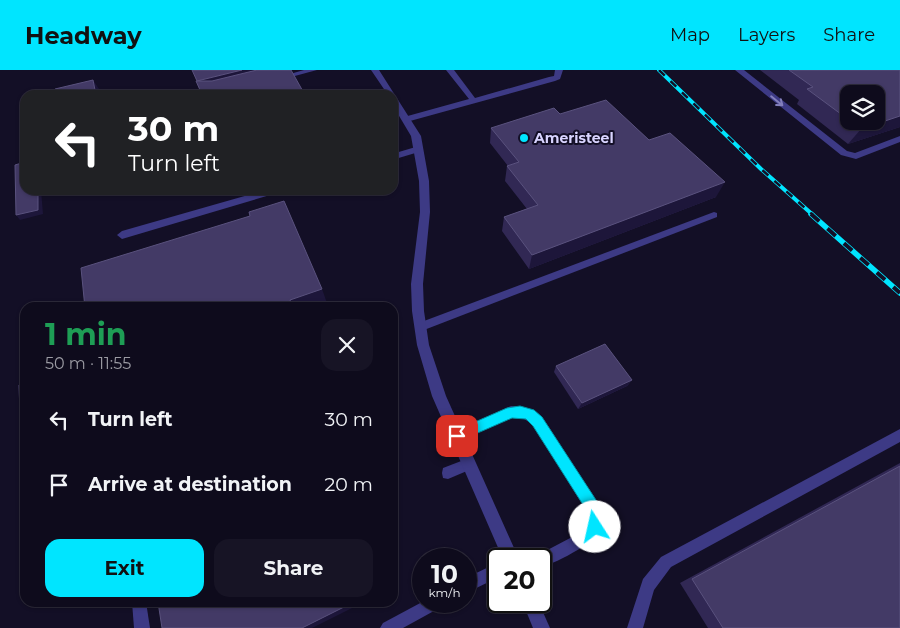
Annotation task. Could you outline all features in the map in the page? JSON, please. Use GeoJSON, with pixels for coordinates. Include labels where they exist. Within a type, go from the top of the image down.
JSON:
{"type":"FeatureCollection","features":[{"type":"Feature","properties":{"kind":"street"},"geometry":{"type":"LineString","coordinates":[[375,70],[388,90]]}},
{"type":"Feature","properties":{"kind":"street"},"geometry":{"type":"LineString","coordinates":[[398,105],[408,119],[416,136],[424,181],[425,212],[417,284],[423,345],[439,396],[506,548]]}},
{"type":"Feature","properties":{"kind":"street"},"geometry":{"type":"LineString","coordinates":[[535,613],[542,628]]}},
{"type":"Feature","properties":{"kind":"lane"},"geometry":{"type":"LineString","coordinates":[[275,79],[313,70]]}},
{"type":"Feature","properties":{"kind":"lane"},"geometry":{"type":"LineString","coordinates":[[450,70],[474,101]]}},
{"type":"Feature","properties":{"kind":"lane"},"geometry":{"type":"LineString","coordinates":[[408,119],[552,79],[557,77],[559,70]]}},
{"type":"Feature","properties":{"kind":"lane"},"geometry":{"type":"LineString","coordinates":[[739,70],[844,153],[856,156],[900,140]]}},
{"type":"Feature","properties":{"kind":"lane"},"geometry":{"type":"LineString","coordinates":[[398,154],[419,149]]}},
{"type":"Feature","properties":{"kind":"lane"},"geometry":{"type":"LineString","coordinates":[[122,235],[260,195]]}},
{"type":"Feature","properties":{"kind":"lane"},"geometry":{"type":"LineString","coordinates":[[420,327],[714,216]]}},
{"type":"Feature","properties":{"kind":"lane"},"geometry":{"type":"LineString","coordinates":[[457,436],[512,412],[520,411],[529,414],[538,422],[593,508],[596,518],[595,527],[588,535],[552,555]]}},
{"type":"Feature","properties":{"kind":"lane"},"geometry":{"type":"LineString","coordinates":[[635,628],[647,584],[654,573],[666,562],[900,435]]}},
{"type":"Feature","properties":{"kind":"lane"},"geometry":{"type":"LineString","coordinates":[[448,473],[469,464]]}},
{"type":"Feature","properties":{"kind":"lane"},"geometry":{"type":"LineString","coordinates":[[140,607],[142,628]]}},
{"type":"Feature","properties":{"kind":"lane"},"geometry":{"type":"LineString","coordinates":[[388,628],[416,613]]}},
{"type":"Feature","properties":{"kind":"building"},"geometry":{"type":"Polygon","coordinates":[[[192,70],[242,70],[197,81],[192,70]]]}},
{"type":"Feature","properties":{"kind":"building"},"geometry":{"type":"Polygon","coordinates":[[[257,70],[291,70],[302,90],[200,90],[196,81],[212,81],[257,70]]]}},
{"type":"Feature","properties":{"kind":"building"},"geometry":{"type":"Polygon","coordinates":[[[789,70],[900,70],[900,116],[885,121],[885,85],[840,85],[840,113],[807,89],[813,87],[789,70]]]}},
{"type":"Feature","properties":{"kind":"building"},"geometry":{"type":"Polygon","coordinates":[[[93,80],[95,90],[55,90],[93,80]]]}},
{"type":"Feature","properties":{"kind":"building"},"geometry":{"type":"Polygon","coordinates":[[[606,100],[649,140],[670,133],[725,182],[532,255],[504,217],[538,205],[507,166],[519,162],[491,128],[554,108],[560,114],[606,100]]]}},
{"type":"Feature","properties":{"kind":"building"},"geometry":{"type":"Polygon","coordinates":[[[20,164],[20,195],[38,195],[38,210],[16,215],[15,165],[20,164]]]}},
{"type":"Feature","properties":{"kind":"building"},"geometry":{"type":"Polygon","coordinates":[[[284,201],[322,289],[290,300],[291,302],[84,302],[81,268],[250,216],[249,212],[284,201]]]}},
{"type":"Feature","properties":{"kind":"building"},"geometry":{"type":"Polygon","coordinates":[[[605,344],[632,380],[582,403],[556,366],[605,344]]]}},
{"type":"Feature","properties":{"kind":"building"},"geometry":{"type":"Polygon","coordinates":[[[900,466],[900,628],[723,628],[692,579],[900,466]]]}},
{"type":"Feature","properties":{"kind":"building"},"geometry":{"type":"Polygon","coordinates":[[[159,607],[344,607],[302,628],[162,628],[159,607]]]}},
{"type":"Feature","properties":{"kind":"railway"},"geometry":{"type":"LineString","coordinates":[[659,70],[761,169],[813,215]]}},
{"type":"Feature","properties":{"kind":"railway"},"geometry":{"type":"LineString","coordinates":[[811,214],[900,293]]}},
{"type":"Feature","properties":{"kind":"place","name":"Ameristeel"},"geometry":{"type":"Point","coordinates":[524,138]}},
{"type":"Feature","properties":{"kind":"route"},"geometry":{"type":"LineString","coordinates":[[457,436],[512,412],[520,411],[529,414],[538,422],[593,508],[596,518],[595,527]]}}]}
